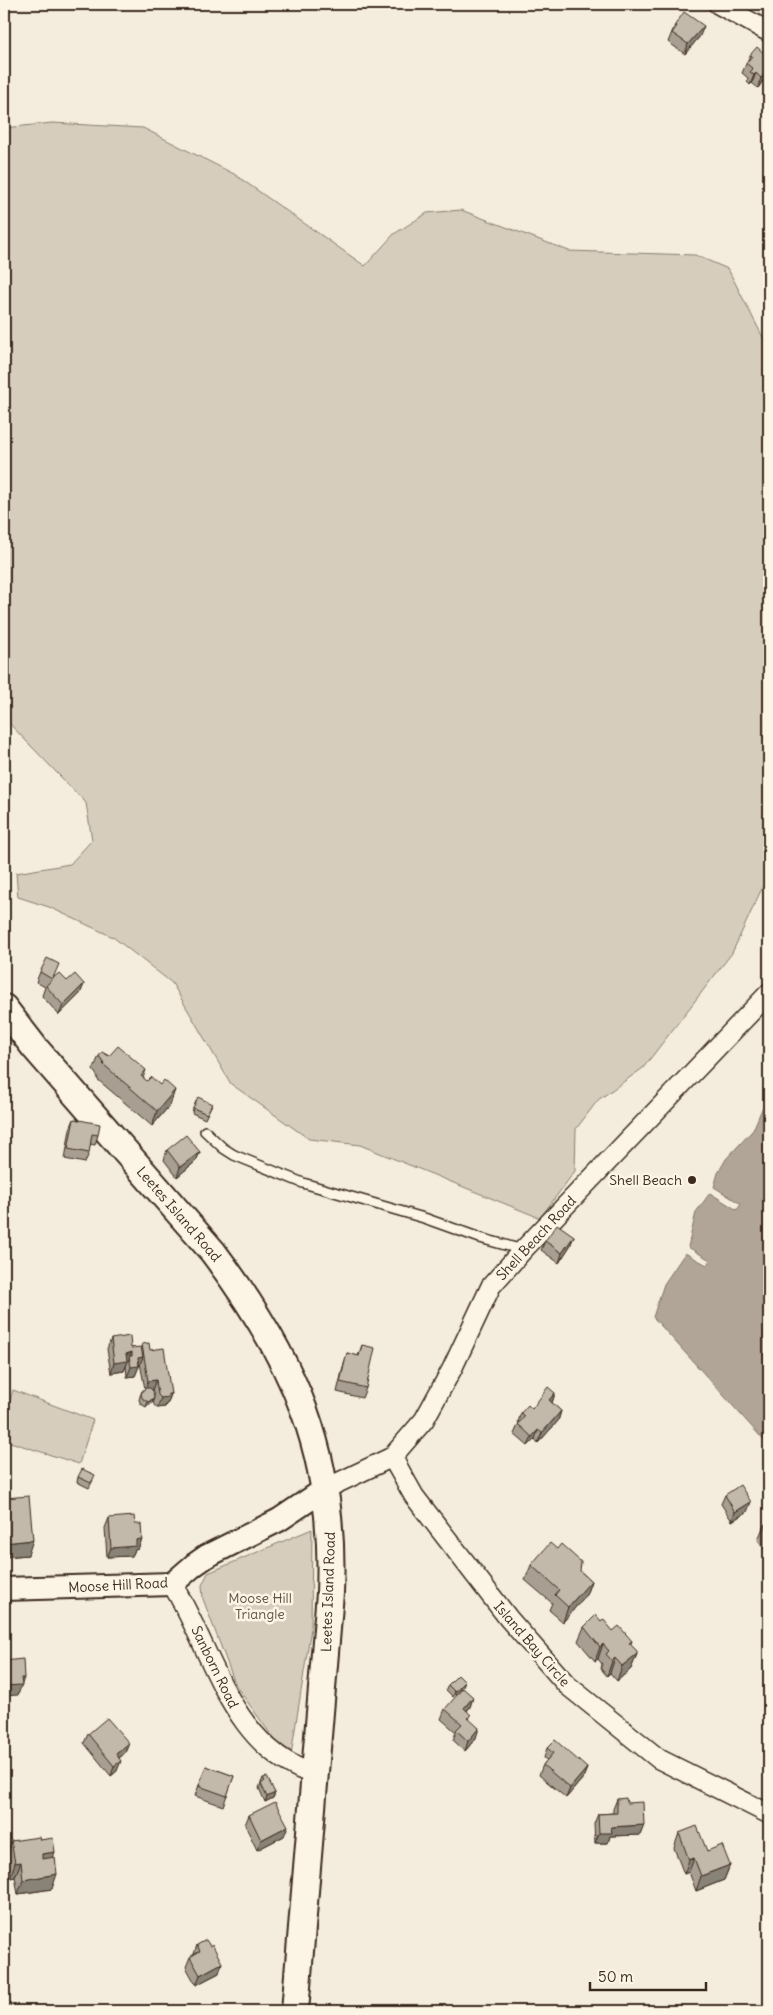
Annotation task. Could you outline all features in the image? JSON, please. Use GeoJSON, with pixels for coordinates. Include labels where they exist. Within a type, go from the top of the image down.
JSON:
{"type":"FeatureCollection","features":[{"type":"Feature","properties":{"kind":"main road","name":"Leetes Island Road"},"geometry":{"type":"LineString","coordinates":[[4,1008],[35,1048],[213,1252],[240,1287],[277,1349],[297,1390],[318,1453],[326,1489],[330,1523],[331,1570],[328,1632],[296,2011]]}},
{"type":"Feature","properties":{"kind":"street"},"geometry":{"type":"LineString","coordinates":[[718,4],[769,32]]}},
{"type":"Feature","properties":{"kind":"street","name":"Shell Beach Road"},"geometry":{"type":"LineString","coordinates":[[326,1489],[392,1457],[424,1420],[452,1369],[491,1286],[523,1250],[769,993]]}},
{"type":"Feature","properties":{"kind":"street","name":"Island Bay Circle"},"geometry":{"type":"LineString","coordinates":[[392,1457],[414,1496],[497,1604],[568,1686],[659,1759],[769,1814]]}},
{"type":"Feature","properties":{"kind":"street","name":"Moose Hill Road"},"geometry":{"type":"LineString","coordinates":[[4,1589],[172,1584],[207,1556],[279,1520],[326,1489]]}},
{"type":"Feature","properties":{"kind":"street","name":"Sanborn Road"},"geometry":{"type":"LineString","coordinates":[[172,1584],[194,1622],[222,1686],[241,1719],[259,1739],[285,1761],[301,1770],[316,1774]]}},
{"type":"Feature","properties":{"kind":"lane"},"geometry":{"type":"LineString","coordinates":[[205,1131],[223,1148],[234,1155],[302,1183],[424,1218],[480,1238],[523,1250]]}},
{"type":"Feature","properties":{"kind":"green space"},"geometry":{"type":"Polygon","coordinates":[[[52,123],[143,128],[234,174],[365,266],[394,234],[427,213],[461,210],[569,251],[695,255],[728,269],[769,349],[769,873],[732,953],[643,1068],[598,1100],[576,1129],[575,1171],[540,1218],[360,1145],[309,1139],[231,1084],[172,983],[113,937],[49,907],[18,897],[16,873],[70,864],[92,840],[86,803],[4,718],[4,128],[52,123]]]}},
{"type":"Feature","properties":{"kind":"green space"},"geometry":{"type":"Polygon","coordinates":[[[13,1390],[93,1420],[79,1464],[4,1440],[4,1420],[13,1390]]]}},
{"type":"Feature","properties":{"kind":"green space","name":"Moose Hill Triangle"},"geometry":{"type":"Polygon","coordinates":[[[312,1529],[311,1628],[290,1761],[236,1686],[203,1599],[202,1585],[208,1573],[312,1529]]]}},
{"type":"Feature","properties":{"kind":"shaded area"},"geometry":{"type":"Polygon","coordinates":[[[769,1100],[769,1446],[653,1317],[664,1284],[685,1253],[707,1265],[710,1260],[688,1247],[696,1212],[710,1193],[737,1210],[741,1204],[714,1187],[718,1173],[726,1159],[753,1130],[764,1104],[769,1100]]]}},
{"type":"Feature","properties":{"kind":"building"},"geometry":{"type":"Polygon","coordinates":[[[684,12],[704,26],[688,44],[672,33],[684,12]]]}},
{"type":"Feature","properties":{"kind":"building"},"geometry":{"type":"Polygon","coordinates":[[[757,47],[769,58],[769,73],[767,71],[761,78],[756,73],[754,75],[750,72],[753,69],[746,63],[757,47]]]}},
{"type":"Feature","properties":{"kind":"building"},"geometry":{"type":"Polygon","coordinates":[[[47,958],[59,964],[53,978],[59,973],[67,981],[75,974],[84,984],[63,1005],[46,986],[52,979],[40,972],[47,958]]]}},
{"type":"Feature","properties":{"kind":"building"},"geometry":{"type":"Polygon","coordinates":[[[118,1046],[146,1070],[141,1076],[147,1081],[151,1077],[160,1085],[164,1080],[175,1090],[157,1111],[103,1064],[99,1056],[102,1052],[109,1056],[118,1046]]]}},
{"type":"Feature","properties":{"kind":"building"},"geometry":{"type":"Polygon","coordinates":[[[198,1097],[212,1104],[207,1114],[193,1108],[198,1097]]]}},
{"type":"Feature","properties":{"kind":"building"},"geometry":{"type":"Polygon","coordinates":[[[74,1119],[100,1124],[98,1135],[92,1134],[89,1153],[68,1149],[74,1119]]]}},
{"type":"Feature","properties":{"kind":"building"},"geometry":{"type":"Polygon","coordinates":[[[186,1135],[200,1152],[180,1167],[167,1150],[186,1135]]]}},
{"type":"Feature","properties":{"kind":"building"},"geometry":{"type":"Polygon","coordinates":[[[557,1224],[574,1236],[562,1253],[545,1241],[557,1224]]]}},
{"type":"Feature","properties":{"kind":"building"},"geometry":{"type":"Polygon","coordinates":[[[130,1336],[131,1348],[141,1347],[143,1357],[138,1358],[139,1366],[131,1367],[129,1356],[132,1356],[132,1352],[126,1354],[127,1361],[114,1363],[111,1339],[130,1336]]]}},
{"type":"Feature","properties":{"kind":"building"},"geometry":{"type":"Polygon","coordinates":[[[149,1343],[150,1350],[164,1348],[171,1394],[168,1394],[168,1397],[161,1398],[158,1395],[156,1380],[148,1381],[142,1344],[149,1343]]]}},
{"type":"Feature","properties":{"kind":"building"},"geometry":{"type":"Polygon","coordinates":[[[362,1345],[375,1348],[366,1388],[340,1382],[347,1353],[359,1356],[362,1345]]]}},
{"type":"Feature","properties":{"kind":"building"},"geometry":{"type":"Polygon","coordinates":[[[548,1387],[555,1393],[549,1400],[561,1411],[542,1433],[538,1430],[532,1437],[518,1424],[525,1416],[521,1413],[528,1405],[532,1409],[548,1387]]]}},
{"type":"Feature","properties":{"kind":"building"},"geometry":{"type":"Polygon","coordinates":[[[150,1388],[153,1391],[154,1398],[148,1402],[141,1395],[142,1391],[150,1388]]]}},
{"type":"Feature","properties":{"kind":"building"},"geometry":{"type":"Polygon","coordinates":[[[82,1469],[95,1475],[91,1483],[78,1477],[82,1469]]]}},
{"type":"Feature","properties":{"kind":"building"},"geometry":{"type":"Polygon","coordinates":[[[740,1485],[751,1502],[735,1512],[725,1495],[740,1485]]]}},
{"type":"Feature","properties":{"kind":"building"},"geometry":{"type":"Polygon","coordinates":[[[29,1496],[33,1540],[4,1543],[4,1522],[7,1521],[5,1498],[29,1496]]]}},
{"type":"Feature","properties":{"kind":"building"},"geometry":{"type":"Polygon","coordinates":[[[134,1516],[135,1524],[141,1524],[142,1539],[136,1540],[136,1546],[111,1548],[109,1518],[134,1516]]]}},
{"type":"Feature","properties":{"kind":"building"},"geometry":{"type":"Polygon","coordinates":[[[769,1521],[769,1534],[764,1525],[769,1521]]]}},
{"type":"Feature","properties":{"kind":"building"},"geometry":{"type":"Polygon","coordinates":[[[550,1543],[557,1549],[561,1544],[581,1562],[580,1571],[591,1581],[568,1607],[555,1595],[559,1590],[531,1565],[550,1543]]]}},
{"type":"Feature","properties":{"kind":"building"},"geometry":{"type":"Polygon","coordinates":[[[596,1615],[601,1621],[603,1619],[613,1631],[619,1626],[632,1641],[629,1643],[637,1651],[637,1654],[622,1666],[615,1658],[612,1661],[606,1654],[609,1651],[603,1644],[600,1647],[584,1627],[596,1615]]]}},
{"type":"Feature","properties":{"kind":"building"},"geometry":{"type":"Polygon","coordinates":[[[23,1659],[24,1678],[21,1678],[22,1685],[4,1686],[4,1661],[23,1659]]]}},
{"type":"Feature","properties":{"kind":"building"},"geometry":{"type":"Polygon","coordinates":[[[458,1675],[465,1682],[455,1692],[448,1685],[458,1675]]]}},
{"type":"Feature","properties":{"kind":"building"},"geometry":{"type":"Polygon","coordinates":[[[463,1688],[473,1697],[464,1708],[471,1715],[468,1718],[479,1728],[468,1741],[456,1730],[462,1724],[445,1709],[463,1688]]]}},
{"type":"Feature","properties":{"kind":"building"},"geometry":{"type":"Polygon","coordinates":[[[107,1718],[129,1743],[116,1754],[121,1761],[114,1766],[88,1734],[107,1718]]]}},
{"type":"Feature","properties":{"kind":"building"},"geometry":{"type":"Polygon","coordinates":[[[555,1740],[587,1768],[570,1788],[543,1765],[553,1753],[547,1748],[555,1740]]]}},
{"type":"Feature","properties":{"kind":"building"},"geometry":{"type":"Polygon","coordinates":[[[206,1766],[234,1776],[227,1796],[199,1786],[206,1766]]]}},
{"type":"Feature","properties":{"kind":"building"},"geometry":{"type":"Polygon","coordinates":[[[267,1777],[275,1793],[267,1797],[261,1784],[265,1781],[263,1778],[267,1777]]]}},
{"type":"Feature","properties":{"kind":"building"},"geometry":{"type":"Polygon","coordinates":[[[626,1798],[627,1803],[643,1802],[644,1825],[611,1827],[612,1833],[599,1833],[598,1814],[617,1813],[617,1799],[626,1798]]]}},
{"type":"Feature","properties":{"kind":"building"},"geometry":{"type":"Polygon","coordinates":[[[275,1802],[288,1826],[261,1840],[249,1815],[275,1802]]]}},
{"type":"Feature","properties":{"kind":"building"},"geometry":{"type":"Polygon","coordinates":[[[697,1826],[707,1851],[722,1845],[730,1865],[701,1876],[694,1858],[689,1860],[679,1833],[697,1826]]]}},
{"type":"Feature","properties":{"kind":"building"},"geometry":{"type":"Polygon","coordinates":[[[39,1837],[40,1840],[53,1838],[55,1852],[42,1854],[42,1859],[55,1857],[57,1874],[23,1880],[21,1862],[15,1863],[11,1841],[39,1837]]]}},
{"type":"Feature","properties":{"kind":"building"},"geometry":{"type":"Polygon","coordinates":[[[206,1940],[210,1946],[212,1944],[222,1963],[200,1975],[190,1957],[200,1951],[197,1945],[206,1940]]]}},
{"type":"Feature","properties":{"kind":"building"},"geometry":{"type":"Polygon","coordinates":[[[105,2007],[112,2011],[102,2011],[105,2007]]]}},
{"type":"Feature","properties":{"kind":"place","name":"Shell Beach"},"geometry":{"type":"Point","coordinates":[692,1180]}}]}
